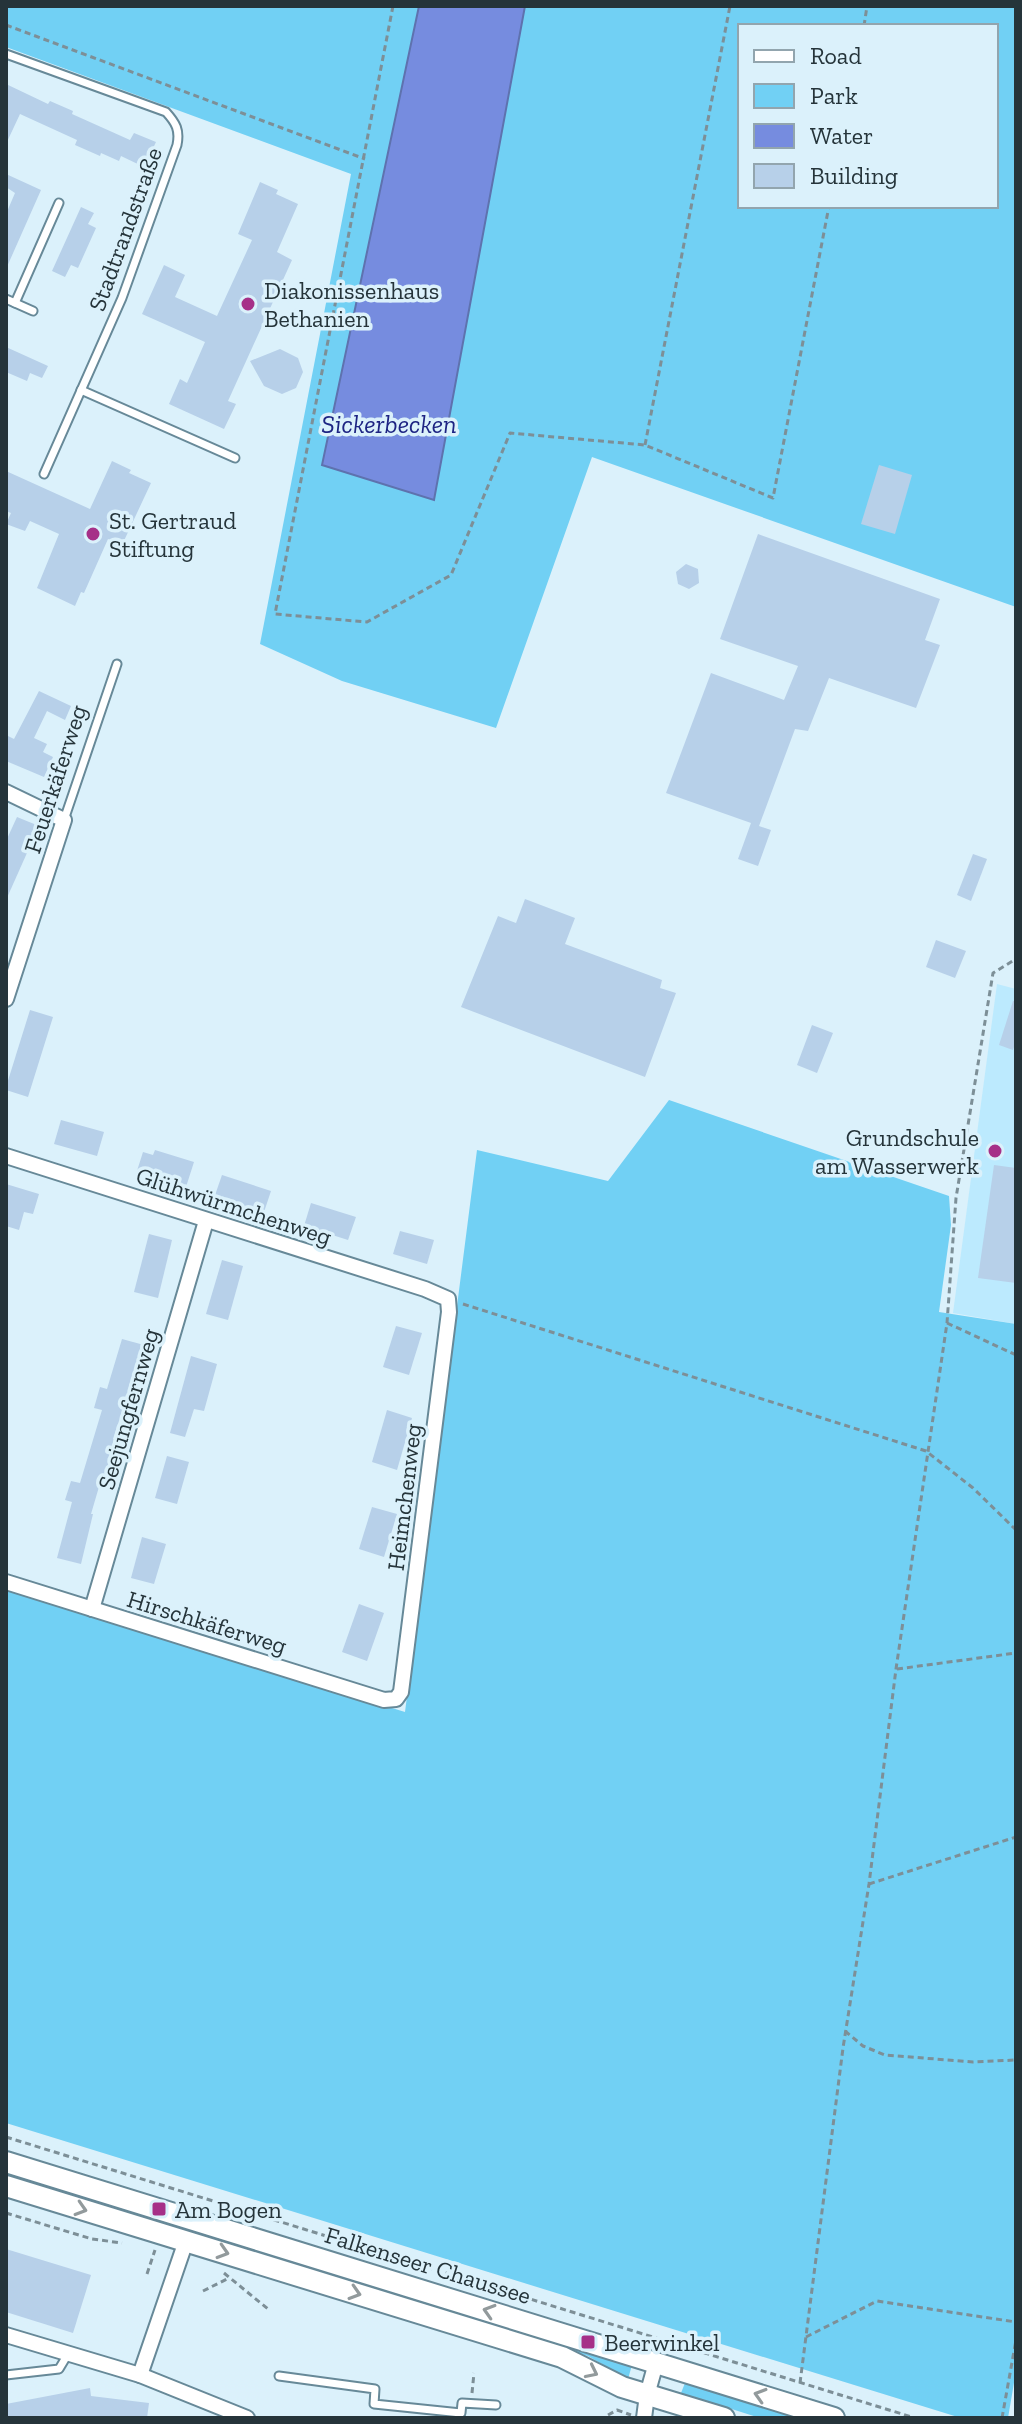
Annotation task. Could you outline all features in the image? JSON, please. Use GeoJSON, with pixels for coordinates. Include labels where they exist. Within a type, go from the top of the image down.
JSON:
{"type":"FeatureCollection","features":[{"type":"Feature","properties":{"kind":"main road","name":"Falkenseer Chaussee"},"geometry":{"type":"LineString","coordinates":[[6,2162],[834,2418]]}},
{"type":"Feature","properties":{"kind":"main road","name":"Falkenseer Chaussee"},"geometry":{"type":"LineString","coordinates":[[6,2186],[562,2357],[622,2387],[724,2418]]}},
{"type":"Feature","properties":{"kind":"main road"},"geometry":{"type":"LineString","coordinates":[[186,2241],[192,2220]]}},
{"type":"Feature","properties":{"kind":"street"},"geometry":{"type":"LineString","coordinates":[[6,792],[64,820]]}},
{"type":"Feature","properties":{"kind":"street","name":"Feuerkäferweg"},"geometry":{"type":"LineString","coordinates":[[6,999],[64,820]]}},
{"type":"Feature","properties":{"kind":"street","name":"Glühwürmchenweg"},"geometry":{"type":"LineString","coordinates":[[6,1156],[425,1289],[448,1299]]}},
{"type":"Feature","properties":{"kind":"street","name":"Seejungfernweg"},"geometry":{"type":"LineString","coordinates":[[92,1609],[206,1221]]}},
{"type":"Feature","properties":{"kind":"street","name":"Heimchenweg"},"geometry":{"type":"LineString","coordinates":[[396,1699],[401,1692],[449,1312],[448,1299]]}},
{"type":"Feature","properties":{"kind":"street","name":"Hirschkäferweg"},"geometry":{"type":"LineString","coordinates":[[6,1582],[384,1700],[396,1699]]}},
{"type":"Feature","properties":{"kind":"street"},"geometry":{"type":"LineString","coordinates":[[140,2375],[186,2241]]}},
{"type":"Feature","properties":{"kind":"street"},"geometry":{"type":"LineString","coordinates":[[6,2335],[140,2375],[247,2418]]}},
{"type":"Feature","properties":{"kind":"street"},"geometry":{"type":"LineString","coordinates":[[643,2418],[656,2363]]}},
{"type":"Feature","properties":{"kind":"lane","name":"Stadtrandstraße"},"geometry":{"type":"LineString","coordinates":[[6,54],[166,112],[176,122],[179,133],[122,298],[44,474]]}},
{"type":"Feature","properties":{"kind":"lane"},"geometry":{"type":"LineString","coordinates":[[15,303],[59,203]]}},
{"type":"Feature","properties":{"kind":"lane"},"geometry":{"type":"LineString","coordinates":[[6,299],[33,311]]}},
{"type":"Feature","properties":{"kind":"lane"},"geometry":{"type":"LineString","coordinates":[[81,390],[235,458]]}},
{"type":"Feature","properties":{"kind":"lane","name":"Feuerkäferweg"},"geometry":{"type":"LineString","coordinates":[[64,820],[117,664]]}},
{"type":"Feature","properties":{"kind":"lane"},"geometry":{"type":"LineString","coordinates":[[6,2375],[59,2369],[68,2354]]}},
{"type":"Feature","properties":{"kind":"lane"},"geometry":{"type":"LineString","coordinates":[[279,2376],[375,2389],[374,2404],[461,2413],[462,2403],[496,2405]]}},
{"type":"Feature","properties":{"kind":"path"},"geometry":{"type":"LineString","coordinates":[[393,6],[275,614],[367,622],[451,575],[510,433],[645,445],[773,498],[829,208]]}},
{"type":"Feature","properties":{"kind":"path"},"geometry":{"type":"LineString","coordinates":[[645,445],[730,6]]}},
{"type":"Feature","properties":{"kind":"path"},"geometry":{"type":"LineString","coordinates":[[6,25],[365,159]]}},
{"type":"Feature","properties":{"kind":"path"},"geometry":{"type":"LineString","coordinates":[[800,2383],[845,2031],[869,1884],[926,1451],[947,1323],[956,1198],[993,973],[1016,959]]}},
{"type":"Feature","properties":{"kind":"path"},"geometry":{"type":"LineString","coordinates":[[448,1299],[926,1451],[973,1488],[1016,1530]]}},
{"type":"Feature","properties":{"kind":"path"},"geometry":{"type":"LineString","coordinates":[[947,1323],[1016,1355]]}},
{"type":"Feature","properties":{"kind":"path"},"geometry":{"type":"LineString","coordinates":[[896,1669],[1016,1653]]}},
{"type":"Feature","properties":{"kind":"path"},"geometry":{"type":"LineString","coordinates":[[869,1884],[1016,1837]]}},
{"type":"Feature","properties":{"kind":"path"},"geometry":{"type":"LineString","coordinates":[[845,2031],[863,2046],[885,2055],[973,2062],[1016,2060]]}},
{"type":"Feature","properties":{"kind":"path"},"geometry":{"type":"LineString","coordinates":[[6,2137],[915,2418]]}},
{"type":"Feature","properties":{"kind":"path"},"geometry":{"type":"LineString","coordinates":[[6,2213],[92,2239],[123,2243]]}},
{"type":"Feature","properties":{"kind":"path"},"geometry":{"type":"LineString","coordinates":[[147,2274],[156,2246]]}},
{"type":"Feature","properties":{"kind":"path"},"geometry":{"type":"LineString","coordinates":[[221,2271],[268,2309]]}},
{"type":"Feature","properties":{"kind":"path"},"geometry":{"type":"LineString","coordinates":[[203,2291],[238,2272]]}},
{"type":"Feature","properties":{"kind":"path"},"geometry":{"type":"LineString","coordinates":[[806,2337],[877,2301],[1016,2322]]}},
{"type":"Feature","properties":{"kind":"path"},"geometry":{"type":"LineString","coordinates":[[1002,2418],[1016,2340]]}},
{"type":"Feature","properties":{"kind":"path"},"geometry":{"type":"LineString","coordinates":[[470,2404],[474,2373]]}},
{"type":"Feature","properties":{"kind":"path"},"geometry":{"type":"LineString","coordinates":[[608,2415],[617,2410],[643,2418]]}},
{"type":"Feature","properties":{"kind":"shaded area","name":"Grundschule am Wasserwerk"},"geometry":{"type":"Polygon","coordinates":[[[997,984],[1016,989],[1016,1324],[953,1313],[997,984]]]}},
{"type":"Feature","properties":{"kind":"green space"},"geometry":{"type":"Polygon","coordinates":[[[6,6],[419,6],[322,465],[434,500],[525,6],[1016,6],[1016,607],[592,457],[496,728],[342,681],[260,644],[351,174],[6,47],[6,6]]]}},
{"type":"Feature","properties":{"kind":"green space"},"geometry":{"type":"Polygon","coordinates":[[[669,1100],[949,1196],[951,1225],[939,1312],[1016,1324],[1016,2371],[1008,2418],[961,2418],[6,2123],[6,1590],[405,1712],[477,1150],[608,1181],[669,1100]]]}},
{"type":"Feature","properties":{"kind":"green space"},"geometry":{"type":"Polygon","coordinates":[[[206,2233],[632,2365],[628,2379],[588,2356],[204,2237],[206,2233]]]}},
{"type":"Feature","properties":{"kind":"green space"},"geometry":{"type":"Polygon","coordinates":[[[685,2383],[799,2418],[760,2418],[681,2393],[685,2383]]]}},
{"type":"Feature","properties":{"kind":"water","name":"Sickerbecken"},"geometry":{"type":"Polygon","coordinates":[[[419,6],[525,6],[434,500],[322,465],[419,6]]]}},
{"type":"Feature","properties":{"kind":"building"},"geometry":{"type":"Polygon","coordinates":[[[6,84],[48,104],[50,101],[73,111],[72,114],[130,140],[134,133],[156,142],[144,167],[121,156],[119,161],[101,153],[100,156],[75,145],[77,140],[20,114],[6,144],[6,84]]]}},
{"type":"Feature","properties":{"kind":"building"},"geometry":{"type":"Polygon","coordinates":[[[6,174],[41,190],[6,269],[6,214],[15,193],[6,187],[6,174]]]}},
{"type":"Feature","properties":{"kind":"building","name":"Diakonissenhaus Bethanien"},"geometry":{"type":"Polygon","coordinates":[[[260,182],[298,204],[277,252],[292,260],[228,401],[236,404],[224,429],[169,404],[180,379],[187,383],[205,342],[142,314],[164,265],[185,275],[175,297],[217,316],[252,240],[238,234],[260,182]]]}},
{"type":"Feature","properties":{"kind":"building"},"geometry":{"type":"Polygon","coordinates":[[[81,207],[94,213],[88,224],[96,228],[78,268],[71,265],[65,277],[52,271],[81,207]]]}},
{"type":"Feature","properties":{"kind":"building"},"geometry":{"type":"Polygon","coordinates":[[[6,347],[48,366],[42,378],[30,373],[27,381],[6,372],[6,347]]]}},
{"type":"Feature","properties":{"kind":"building"},"geometry":{"type":"Polygon","coordinates":[[[280,349],[298,358],[303,372],[296,388],[282,394],[264,386],[250,361],[280,349]]]}},
{"type":"Feature","properties":{"kind":"building","name":"St. Gertraud Stiftung"},"geometry":{"type":"Polygon","coordinates":[[[112,461],[151,483],[122,545],[108,539],[75,606],[37,588],[59,534],[30,521],[25,531],[6,524],[11,513],[6,511],[6,471],[90,509],[112,461]]]}},
{"type":"Feature","properties":{"kind":"building"},"geometry":{"type":"Polygon","coordinates":[[[879,465],[912,475],[895,534],[861,524],[879,465]]]}},
{"type":"Feature","properties":{"kind":"building"},"geometry":{"type":"Polygon","coordinates":[[[758,534],[940,599],[925,640],[940,645],[916,708],[829,678],[808,731],[795,729],[759,826],[771,830],[758,866],[738,859],[751,823],[666,793],[711,673],[784,700],[798,666],[720,639],[758,534]]]}},
{"type":"Feature","properties":{"kind":"building"},"geometry":{"type":"Polygon","coordinates":[[[686,564],[698,569],[699,583],[689,589],[678,584],[676,572],[686,564]]]}},
{"type":"Feature","properties":{"kind":"building"},"geometry":{"type":"Polygon","coordinates":[[[39,691],[71,706],[65,720],[47,711],[34,738],[47,744],[43,752],[53,757],[44,777],[6,761],[6,735],[14,739],[39,691]]]}},
{"type":"Feature","properties":{"kind":"building"},"geometry":{"type":"Polygon","coordinates":[[[17,817],[39,826],[6,900],[6,841],[17,817]]]}},
{"type":"Feature","properties":{"kind":"building"},"geometry":{"type":"Polygon","coordinates":[[[973,854],[987,859],[971,901],[957,895],[973,854]]]}},
{"type":"Feature","properties":{"kind":"building"},"geometry":{"type":"Polygon","coordinates":[[[525,899],[575,918],[565,944],[662,980],[660,988],[676,993],[645,1077],[461,1007],[498,916],[516,923],[525,899]]]}},
{"type":"Feature","properties":{"kind":"building"},"geometry":{"type":"Polygon","coordinates":[[[936,940],[966,951],[955,978],[926,967],[936,940]]]}},
{"type":"Feature","properties":{"kind":"building"},"geometry":{"type":"Polygon","coordinates":[[[1013,1001],[1016,1001],[1016,1041],[1013,1050],[999,1045],[1013,1001]]]}},
{"type":"Feature","properties":{"kind":"building"},"geometry":{"type":"Polygon","coordinates":[[[30,1010],[53,1017],[28,1097],[6,1090],[6,1087],[30,1010]]]}},
{"type":"Feature","properties":{"kind":"building"},"geometry":{"type":"Polygon","coordinates":[[[812,1025],[833,1033],[817,1073],[797,1065],[812,1025]]]}},
{"type":"Feature","properties":{"kind":"building"},"geometry":{"type":"Polygon","coordinates":[[[61,1120],[104,1132],[97,1156],[54,1144],[61,1120]]]}},
{"type":"Feature","properties":{"kind":"building"},"geometry":{"type":"Polygon","coordinates":[[[155,1150],[194,1162],[185,1190],[136,1174],[143,1152],[153,1155],[155,1150]]]}},
{"type":"Feature","properties":{"kind":"building"},"geometry":{"type":"Polygon","coordinates":[[[994,1165],[1016,1168],[1016,1283],[978,1278],[994,1165]]]}},
{"type":"Feature","properties":{"kind":"building"},"geometry":{"type":"Polygon","coordinates":[[[222,1175],[271,1191],[263,1215],[214,1198],[222,1175]]]}},
{"type":"Feature","properties":{"kind":"building"},"geometry":{"type":"Polygon","coordinates":[[[6,1184],[39,1194],[33,1214],[24,1212],[19,1230],[6,1226],[6,1184]]]}},
{"type":"Feature","properties":{"kind":"building"},"geometry":{"type":"Polygon","coordinates":[[[311,1203],[356,1217],[348,1240],[304,1226],[311,1203]]]}},
{"type":"Feature","properties":{"kind":"building"},"geometry":{"type":"Polygon","coordinates":[[[400,1231],[434,1240],[427,1264],[393,1254],[400,1231]]]}},
{"type":"Feature","properties":{"kind":"building"},"geometry":{"type":"Polygon","coordinates":[[[149,1234],[172,1240],[158,1298],[134,1292],[149,1234]]]}},
{"type":"Feature","properties":{"kind":"building"},"geometry":{"type":"Polygon","coordinates":[[[222,1260],[243,1266],[228,1320],[206,1314],[222,1260]]]}},
{"type":"Feature","properties":{"kind":"building"},"geometry":{"type":"Polygon","coordinates":[[[396,1326],[422,1333],[409,1375],[383,1367],[396,1326]]]}},
{"type":"Feature","properties":{"kind":"building"},"geometry":{"type":"Polygon","coordinates":[[[122,1339],[144,1345],[113,1439],[117,1440],[91,1514],[81,1564],[57,1558],[72,1502],[65,1500],[71,1481],[80,1483],[102,1410],[94,1408],[100,1387],[107,1389],[122,1339]]]}},
{"type":"Feature","properties":{"kind":"building"},"geometry":{"type":"Polygon","coordinates":[[[191,1356],[217,1364],[204,1411],[194,1409],[185,1437],[170,1433],[191,1356]]]}},
{"type":"Feature","properties":{"kind":"building"},"geometry":{"type":"Polygon","coordinates":[[[387,1410],[412,1418],[397,1470],[372,1462],[387,1410]]]}},
{"type":"Feature","properties":{"kind":"building"},"geometry":{"type":"Polygon","coordinates":[[[167,1456],[189,1462],[177,1504],[155,1498],[167,1456]]]}},
{"type":"Feature","properties":{"kind":"building"},"geometry":{"type":"Polygon","coordinates":[[[372,1507],[397,1514],[384,1557],[359,1549],[372,1507]]]}},
{"type":"Feature","properties":{"kind":"building"},"geometry":{"type":"Polygon","coordinates":[[[142,1537],[166,1544],[154,1584],[131,1578],[142,1537]]]}},
{"type":"Feature","properties":{"kind":"building"},"geometry":{"type":"Polygon","coordinates":[[[359,1604],[384,1613],[367,1661],[342,1652],[359,1604]]]}},
{"type":"Feature","properties":{"kind":"building"},"geometry":{"type":"Polygon","coordinates":[[[6,2249],[91,2275],[73,2333],[6,2312],[6,2249]]]}},
{"type":"Feature","properties":{"kind":"building"},"geometry":{"type":"Polygon","coordinates":[[[90,2388],[91,2396],[149,2403],[147,2418],[6,2418],[6,2404],[90,2388]]]}},
{"type":"Feature","properties":{"kind":"place","name":"Diakonissenhaus Bethanien"},"geometry":{"type":"Point","coordinates":[248,304]}},
{"type":"Feature","properties":{"kind":"place","name":"St. Gertraud Stiftung"},"geometry":{"type":"Point","coordinates":[93,534]}},
{"type":"Feature","properties":{"kind":"place","name":"Grundschule am Wasserwerk"},"geometry":{"type":"Point","coordinates":[995,1151]}},
{"type":"Feature","properties":{"kind":"place","name":"Am Bogen"},"geometry":{"type":"Point","coordinates":[159,2209]}},
{"type":"Feature","properties":{"kind":"place","name":"Beerwinkel"},"geometry":{"type":"Point","coordinates":[588,2342]}}]}
